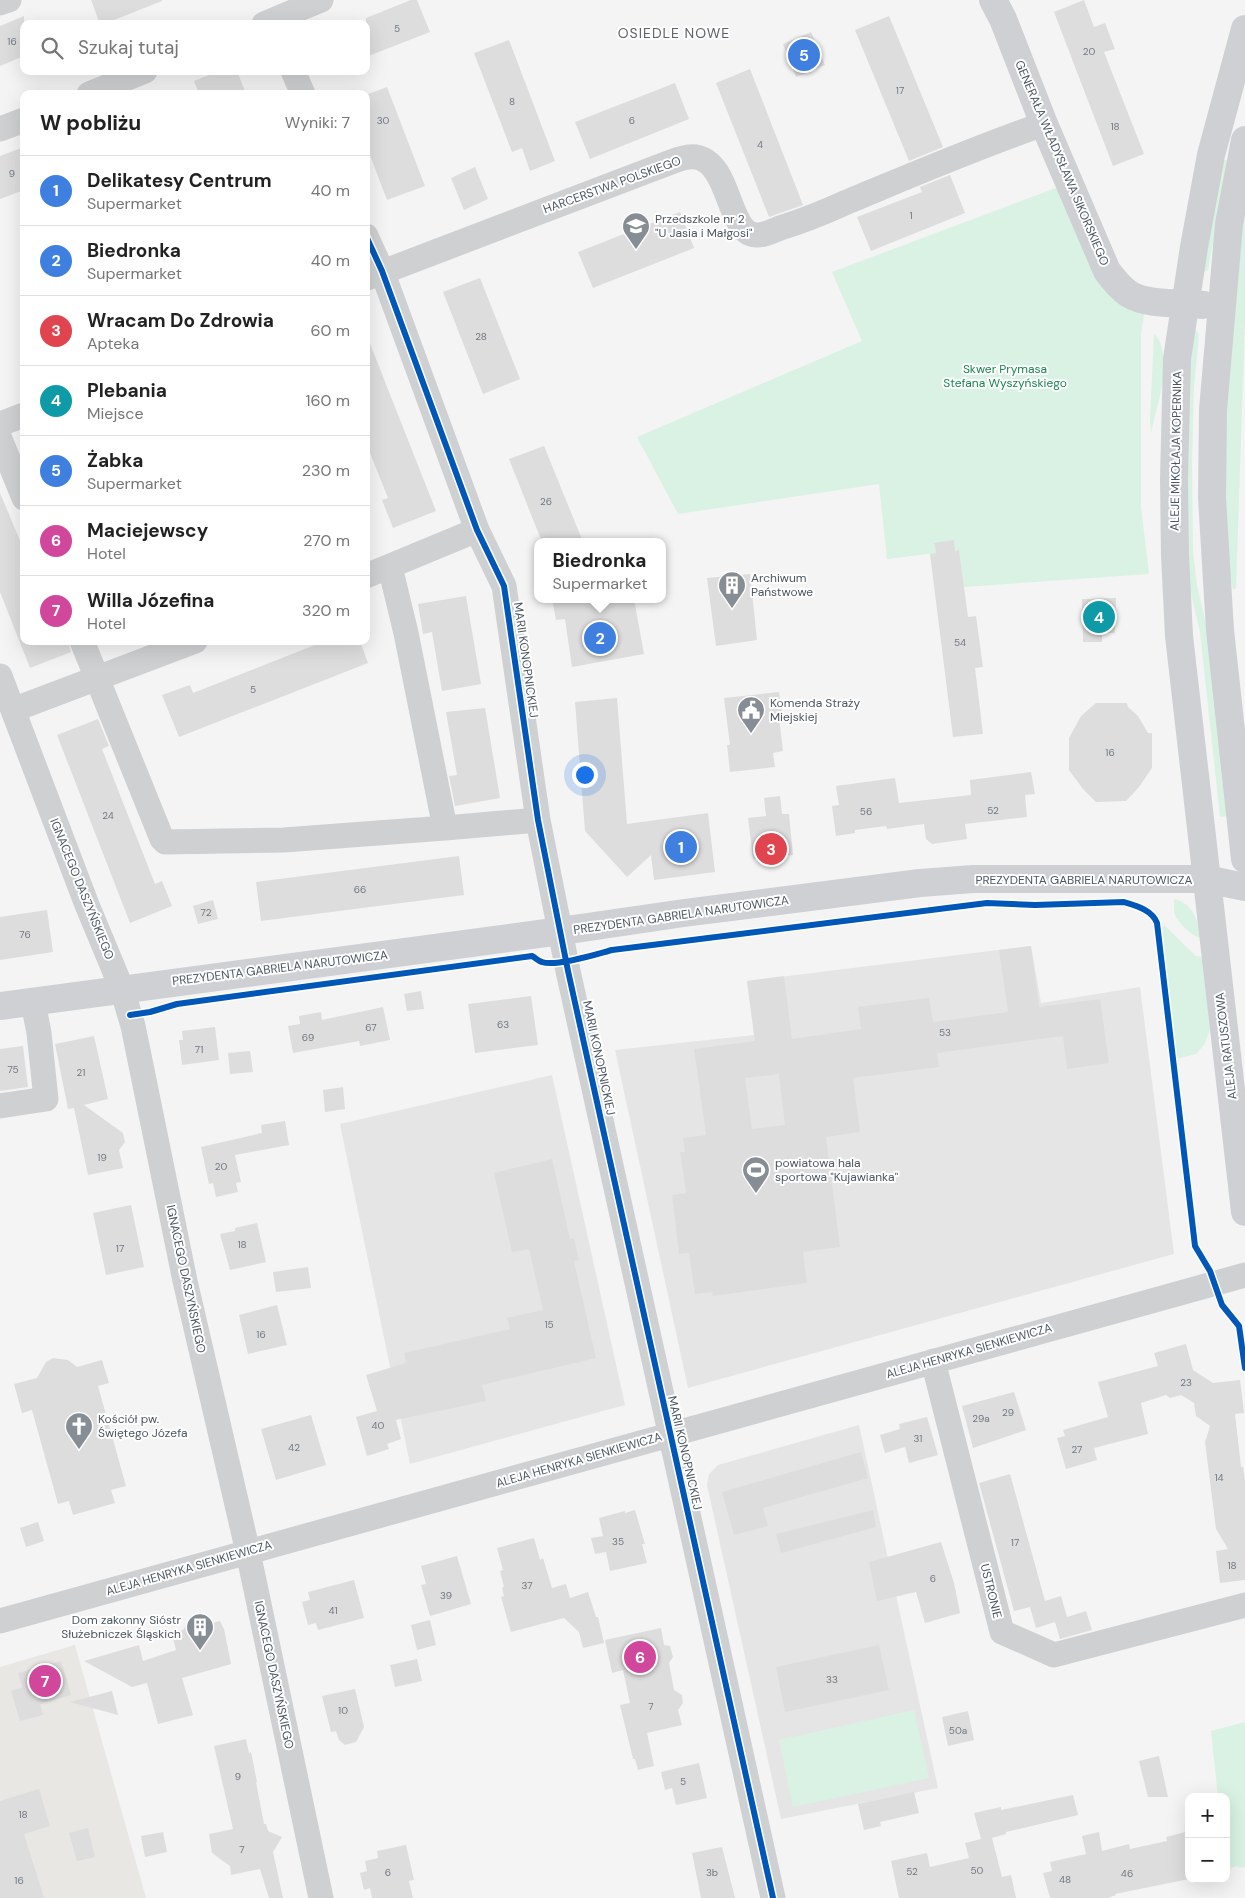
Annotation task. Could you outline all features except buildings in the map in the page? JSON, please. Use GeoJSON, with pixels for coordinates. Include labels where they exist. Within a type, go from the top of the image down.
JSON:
{"type":"FeatureCollection","features":[{"type":"Feature","properties":{"kind":"street"},"geometry":{"type":"LineString","coordinates":[[0,3],[9,0]]}},
{"type":"Feature","properties":{"kind":"street"},"geometry":{"type":"LineString","coordinates":[[276,20],[321,0]]}},
{"type":"Feature","properties":{"kind":"street","name":"GENERAŁA WŁADYSŁAWA SIKORSKIEGO"},"geometry":{"type":"LineString","coordinates":[[993,0],[1003,19],[1044,124],[1107,271],[1128,294],[1140,299],[1222,308]]}},
{"type":"Feature","properties":{"kind":"street","name":"ALEJE MIKOŁAJA KOPERNIKA"},"geometry":{"type":"LineString","coordinates":[[1206,880],[1179,636],[1174,479],[1177,359],[1211,155],[1236,101],[1245,29]]}},
{"type":"Feature","properties":{"kind":"street"},"geometry":{"type":"LineString","coordinates":[[99,90],[135,75]]}},
{"type":"Feature","properties":{"kind":"street"},"geometry":{"type":"LineString","coordinates":[[296,75],[301,90]]}},
{"type":"Feature","properties":{"kind":"street"},"geometry":{"type":"LineString","coordinates":[[0,129],[20,122]]}},
{"type":"Feature","properties":{"kind":"street","name":"HARCERSTWA POLSKIEGO"},"geometry":{"type":"LineString","coordinates":[[374,275],[661,165],[687,157],[701,158],[712,164],[719,174],[744,230],[754,235],[761,235],[805,220],[996,141],[1044,124]]}},
{"type":"Feature","properties":{"kind":"street"},"geometry":{"type":"LineString","coordinates":[[1245,140],[1229,224],[1213,410],[1212,498],[1219,620],[1245,859]]}},
{"type":"Feature","properties":{"kind":"street","name":"MARII KONOPNICKIEJ"},"geometry":{"type":"LineString","coordinates":[[370,256],[374,275],[477,530],[504,586],[538,820],[670,1434],[773,1898]]}},
{"type":"Feature","properties":{"kind":"street"},"geometry":{"type":"LineString","coordinates":[[0,424],[20,416]]}},
{"type":"Feature","properties":{"kind":"street"},"geometry":{"type":"LineString","coordinates":[[0,439],[20,488]]}},
{"type":"Feature","properties":{"kind":"street"},"geometry":{"type":"LineString","coordinates":[[370,574],[477,530]]}},
{"type":"Feature","properties":{"kind":"street"},"geometry":{"type":"LineString","coordinates":[[390,567],[406,633],[445,828]]}},
{"type":"Feature","properties":{"kind":"street"},"geometry":{"type":"LineString","coordinates":[[84,645],[162,839],[165,842],[284,840],[538,820]]}},
{"type":"Feature","properties":{"kind":"street"},"geometry":{"type":"LineString","coordinates":[[14,711],[184,645]]}},
{"type":"Feature","properties":{"kind":"street","name":"IGNACEGO DASZYŃSKIEGO"},"geometry":{"type":"LineString","coordinates":[[0,676],[87,905],[122,989],[133,1026],[185,1281],[248,1552],[321,1898]]}},
{"type":"Feature","properties":{"kind":"street","name":"PREZYDENTA GABRIELA NARUTOWICZA"},"geometry":{"type":"LineString","coordinates":[[0,1006],[561,931],[684,912],[929,883],[973,880],[1206,880],[1245,888]]}},
{"type":"Feature","properties":{"kind":"street","name":"ALEJA RATUSZOWA"},"geometry":{"type":"LineString","coordinates":[[1206,880],[1245,1212]]}},
{"type":"Feature","properties":{"kind":"street"},"geometry":{"type":"LineString","coordinates":[[0,1106],[46,1100],[39,1033],[33,1002]]}},
{"type":"Feature","properties":{"kind":"street","name":"ALEJA HENRYKA SIENKIEWICZA"},"geometry":{"type":"LineString","coordinates":[[0,1621],[1245,1274]]}},
{"type":"Feature","properties":{"kind":"street","name":"USTRONIE"},"geometry":{"type":"LineString","coordinates":[[933,1361],[1002,1632],[1054,1654],[1245,1605]]}},
{"type":"Feature","properties":{"kind":"shaded area"},"geometry":{"type":"Polygon","coordinates":[[[1031,946],[1041,1003],[1140,987],[1174,1254],[688,1388],[615,1050],[754,1035],[747,981],[1031,946]]]}},
{"type":"Feature","properties":{"kind":"shaded area"},"geometry":{"type":"Polygon","coordinates":[[[552,1075],[625,1405],[410,1464],[340,1124],[552,1075]]]}},
{"type":"Feature","properties":{"kind":"shaded area"},"geometry":{"type":"Polygon","coordinates":[[[859,1425],[938,1788],[781,1819],[707,1485],[709,1474],[718,1465],[859,1425]]]}},
{"type":"Feature","properties":{"kind":"shaded area"},"geometry":{"type":"Polygon","coordinates":[[[75,1645],[146,1898],[0,1898],[0,1667],[75,1645]]]}},
{"type":"Feature","properties":{"kind":"green space"},"geometry":{"type":"Polygon","coordinates":[[[1223,159],[1228,161],[1208,270],[1204,272],[1202,270],[1223,159]]]}},
{"type":"Feature","properties":{"kind":"green space","name":"Skwer Prymasa Stefana Wyszyńskiego"},"geometry":{"type":"Polygon","coordinates":[[[1061,186],[1145,308],[1141,334],[1141,507],[1149,574],[964,587],[959,550],[955,551],[934,543],[936,553],[887,559],[879,484],[678,514],[637,437],[862,341],[832,272],[1061,186]]]}},
{"type":"Feature","properties":{"kind":"green space"},"geometry":{"type":"Polygon","coordinates":[[[1245,197],[1245,321],[1236,588],[1233,590],[1225,537],[1226,415],[1245,197]]]}},
{"type":"Feature","properties":{"kind":"green space"},"geometry":{"type":"Polygon","coordinates":[[[1194,330],[1199,334],[1194,388],[1192,462],[1193,551],[1197,585],[1209,638],[1228,816],[1220,817],[1200,632],[1189,585],[1187,399],[1194,330]]]}},
{"type":"Feature","properties":{"kind":"green space"},"geometry":{"type":"Polygon","coordinates":[[[1154,333],[1160,343],[1164,367],[1163,381],[1151,433],[1150,420],[1154,333]]]}},
{"type":"Feature","properties":{"kind":"green space"},"geometry":{"type":"Polygon","coordinates":[[[1174,899],[1181,901],[1194,914],[1201,938],[1189,932],[1175,916],[1174,899]]]}},
{"type":"Feature","properties":{"kind":"green space"},"geometry":{"type":"Polygon","coordinates":[[[1164,925],[1196,956],[1203,957],[1210,1030],[1204,1045],[1196,1054],[1176,1059],[1161,929],[1164,925]]]}},
{"type":"Feature","properties":{"kind":"green space"},"geometry":{"type":"Polygon","coordinates":[[[914,1710],[929,1778],[793,1807],[779,1740],[914,1710]]]}},
{"type":"Feature","properties":{"kind":"green space"},"geometry":{"type":"Polygon","coordinates":[[[1245,1722],[1245,1867],[1230,1868],[1230,1793],[1218,1793],[1211,1731],[1245,1722]]]}},
{"type":"Feature","properties":{"kind":"cycle path"},"geometry":{"type":"LineString","coordinates":[[370,245],[382,271],[477,530],[504,586],[538,820],[568,971],[773,1898]]}},
{"type":"Feature","properties":{"kind":"cycle path"},"geometry":{"type":"LineString","coordinates":[[130,1015],[150,1012],[177,1004],[532,956],[542,962],[557,963],[612,950],[987,903],[1035,905],[1124,902],[1148,912],[1157,923],[1195,1246],[1210,1271],[1222,1305],[1239,1326],[1245,1368]]}},
{"type":"Feature","properties":{"kind":"place","name":"Żabka"},"geometry":{"type":"Point","coordinates":[804,55]}},
{"type":"Feature","properties":{"kind":"place","name":"Przedszkole nr 2 \"U Jasia i Małgosi\""},"geometry":{"type":"Point","coordinates":[636,250]}},
{"type":"Feature","properties":{"kind":"place","name":"Archiwum Państwowe"},"geometry":{"type":"Point","coordinates":[732,609]}},
{"type":"Feature","properties":{"kind":"place","name":"Plebania"},"geometry":{"type":"Point","coordinates":[1099,617]}},
{"type":"Feature","properties":{"kind":"place","name":"Biedronka"},"geometry":{"type":"Point","coordinates":[600,638]}},
{"type":"Feature","properties":{"kind":"place","name":"Komenda Straży Miejskiej"},"geometry":{"type":"Point","coordinates":[751,734]}},
{"type":"Feature","properties":{"kind":"place","name":"Delikatesy Centrum"},"geometry":{"type":"Point","coordinates":[681,847]}},
{"type":"Feature","properties":{"kind":"place","name":"Wracam Do Zdrowia"},"geometry":{"type":"Point","coordinates":[771,849]}},
{"type":"Feature","properties":{"kind":"place","name":"powiatowa hala sportowa \"Kujawianka\""},"geometry":{"type":"Point","coordinates":[756,1194]}},
{"type":"Feature","properties":{"kind":"place","name":"Kościół pw. Świętego Józefa"},"geometry":{"type":"Point","coordinates":[79,1450]}},
{"type":"Feature","properties":{"kind":"place","name":"Dom zakonny Sióstr Służebniczek Śląskich"},"geometry":{"type":"Point","coordinates":[200,1651]}},
{"type":"Feature","properties":{"kind":"place","name":"Maciejewscy"},"geometry":{"type":"Point","coordinates":[640,1657]}},
{"type":"Feature","properties":{"kind":"place","name":"Willa Józefina"},"geometry":{"type":"Point","coordinates":[45,1681]}},
{"type":"Feature","properties":{"kind":"district","name":"OSIEDLE NOWE"},"geometry":{"type":"Point","coordinates":[674,33]}}]}
